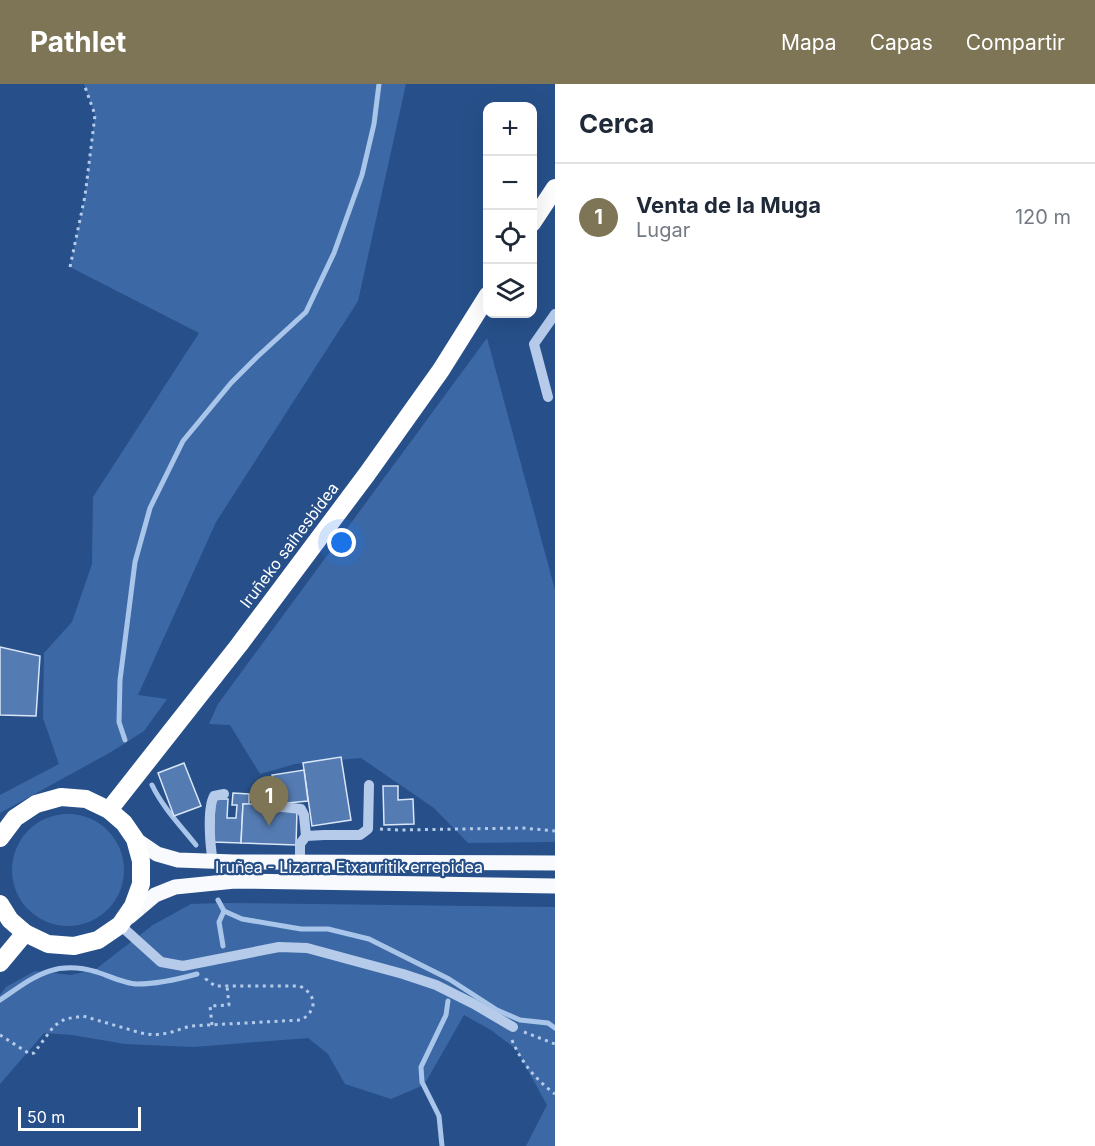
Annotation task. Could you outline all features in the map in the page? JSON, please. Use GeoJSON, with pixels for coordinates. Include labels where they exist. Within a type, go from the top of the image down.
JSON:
{"type":"FeatureCollection","features":[{"type":"Feature","properties":{"kind":"highway"},"geometry":{"type":"LineString","coordinates":[[537,216],[555,188]]}},
{"type":"Feature","properties":{"kind":"highway","name":"Iruñeko saihesbidea"},"geometry":{"type":"LineString","coordinates":[[109,810],[239,645],[360,483],[441,370],[483,304]]}},
{"type":"Feature","properties":{"kind":"highway"},"geometry":{"type":"LineString","coordinates":[[0,838],[15,818],[36,804],[61,797],[86,799],[109,810],[124,823],[135,839],[141,861],[141,884],[133,906],[120,925],[98,940],[74,946],[48,944],[25,933],[10,920],[0,904]]}},
{"type":"Feature","properties":{"kind":"highway"},"geometry":{"type":"LineString","coordinates":[[0,963],[25,933]]}},
{"type":"Feature","properties":{"kind":"main road","name":"Iruñea - Lizarra Etxauritik errepidea"},"geometry":{"type":"LineString","coordinates":[[135,839],[157,854],[178,860],[300,863],[555,863]]}},
{"type":"Feature","properties":{"kind":"main road","name":"Iruñea - Lizarra Etxauritik errepidea"},"geometry":{"type":"LineString","coordinates":[[120,925],[155,895],[175,887],[235,881],[555,886]]}},
{"type":"Feature","properties":{"kind":"street"},"geometry":{"type":"LineString","coordinates":[[548,397],[534,344],[555,314]]}},
{"type":"Feature","properties":{"kind":"street"},"geometry":{"type":"LineString","coordinates":[[267,784],[263,796],[267,804],[301,809],[304,815],[306,837]]}},
{"type":"Feature","properties":{"kind":"street"},"geometry":{"type":"LineString","coordinates":[[300,863],[300,844],[306,837],[324,834],[360,835],[368,829],[369,786]]}},
{"type":"Feature","properties":{"kind":"street"},"geometry":{"type":"LineString","coordinates":[[213,862],[210,803],[214,796],[224,794]]}},
{"type":"Feature","properties":{"kind":"street"},"geometry":{"type":"LineString","coordinates":[[120,925],[161,962],[183,966],[279,947],[307,948],[436,985],[513,1027]]}},
{"type":"Feature","properties":{"kind":"path"},"geometry":{"type":"LineString","coordinates":[[70,267],[85,196],[95,115],[84,84]]}},
{"type":"Feature","properties":{"kind":"path"},"geometry":{"type":"LineString","coordinates":[[368,829],[523,828],[555,831]]}},
{"type":"Feature","properties":{"kind":"path"},"geometry":{"type":"LineString","coordinates":[[0,1035],[30,1054],[34,1053],[54,1026],[65,1019],[83,1016],[154,1035],[170,1033],[189,1026],[301,1020],[312,1011],[313,1002],[309,992],[300,986],[215,986],[206,979],[205,971]]}},
{"type":"Feature","properties":{"kind":"path"},"geometry":{"type":"LineString","coordinates":[[212,1025],[210,1006],[229,1005],[227,986]]}},
{"type":"Feature","properties":{"kind":"path"},"geometry":{"type":"LineString","coordinates":[[555,1044],[513,1027],[512,1038],[525,1064],[541,1084],[555,1094]]}},
{"type":"Feature","properties":{"kind":"shaded area"},"geometry":{"type":"Polygon","coordinates":[[[84,84],[406,84],[358,301],[216,522],[138,695],[167,699],[144,731],[111,752],[0,813],[0,795],[59,764],[43,718],[44,653],[72,622],[92,564],[93,497],[199,333],[70,267],[85,196],[95,115],[84,84]]]}},
{"type":"Feature","properties":{"kind":"shaded area"},"geometry":{"type":"Polygon","coordinates":[[[487,338],[555,590],[555,842],[468,843],[434,808],[361,758],[295,764],[260,774],[230,725],[209,724],[218,704],[487,338]]]}},
{"type":"Feature","properties":{"kind":"shaded area"},"geometry":{"type":"Polygon","coordinates":[[[68,814],[89,818],[108,830],[120,849],[124,870],[120,891],[108,910],[89,922],[68,926],[47,922],[28,910],[16,891],[12,870],[16,849],[28,830],[47,818],[68,814]]]}},
{"type":"Feature","properties":{"kind":"shaded area"},"geometry":{"type":"Polygon","coordinates":[[[191,904],[555,907],[555,1146],[526,1146],[547,1105],[516,1049],[491,1030],[464,1015],[424,1085],[391,1099],[345,1084],[328,1054],[308,1038],[194,1047],[125,1044],[44,1033],[0,1084],[0,995],[6,987],[35,971],[71,975],[96,969],[153,925],[191,904]]]}},
{"type":"Feature","properties":{"kind":"building"},"geometry":{"type":"Polygon","coordinates":[[[0,647],[40,656],[36,716],[0,715],[0,647]]]}},
{"type":"Feature","properties":{"kind":"building"},"geometry":{"type":"Polygon","coordinates":[[[341,757],[351,820],[312,826],[303,763],[341,757]]]}},
{"type":"Feature","properties":{"kind":"building"},"geometry":{"type":"Polygon","coordinates":[[[184,763],[201,806],[174,816],[158,773],[184,763]]]}},
{"type":"Feature","properties":{"kind":"building"},"geometry":{"type":"Polygon","coordinates":[[[304,770],[308,801],[277,804],[272,775],[304,770]]]}},
{"type":"Feature","properties":{"kind":"building"},"geometry":{"type":"Polygon","coordinates":[[[383,786],[398,786],[398,800],[413,799],[414,824],[384,825],[383,786]]]}},
{"type":"Feature","properties":{"kind":"building"},"geometry":{"type":"Polygon","coordinates":[[[233,793],[249,794],[249,804],[243,804],[241,843],[213,842],[215,799],[228,799],[227,818],[236,818],[237,805],[232,805],[233,793]]]}},
{"type":"Feature","properties":{"kind":"building"},"geometry":{"type":"Polygon","coordinates":[[[243,804],[258,804],[257,809],[297,810],[296,845],[241,843],[243,804]]]}},
{"type":"Feature","properties":{"kind":"waterway"},"geometry":{"type":"LineString","coordinates":[[125,740],[119,722],[120,680],[135,562],[150,508],[183,441],[231,383],[306,312],[334,253],[362,175],[374,124],[379,84]]}},
{"type":"Feature","properties":{"kind":"waterway"},"geometry":{"type":"LineString","coordinates":[[152,785],[167,809],[196,845]]}},
{"type":"Feature","properties":{"kind":"waterway"},"geometry":{"type":"LineString","coordinates":[[218,900],[224,911],[242,919],[301,929],[328,929],[369,939],[449,979],[497,1010],[520,1020],[548,1023],[555,1028]]}},
{"type":"Feature","properties":{"kind":"waterway"},"geometry":{"type":"LineString","coordinates":[[223,946],[219,922],[224,911]]}},
{"type":"Feature","properties":{"kind":"waterway"},"geometry":{"type":"LineString","coordinates":[[0,1000],[23,984],[45,972],[56,969],[82,969],[133,984],[167,981],[197,974]]}},
{"type":"Feature","properties":{"kind":"waterway"},"geometry":{"type":"LineString","coordinates":[[442,1146],[439,1116],[422,1082],[421,1067],[446,1015],[448,1001]]}},
{"type":"Feature","properties":{"kind":"place","name":"Venta de la Muga"},"geometry":{"type":"Point","coordinates":[269,826]}}]}
